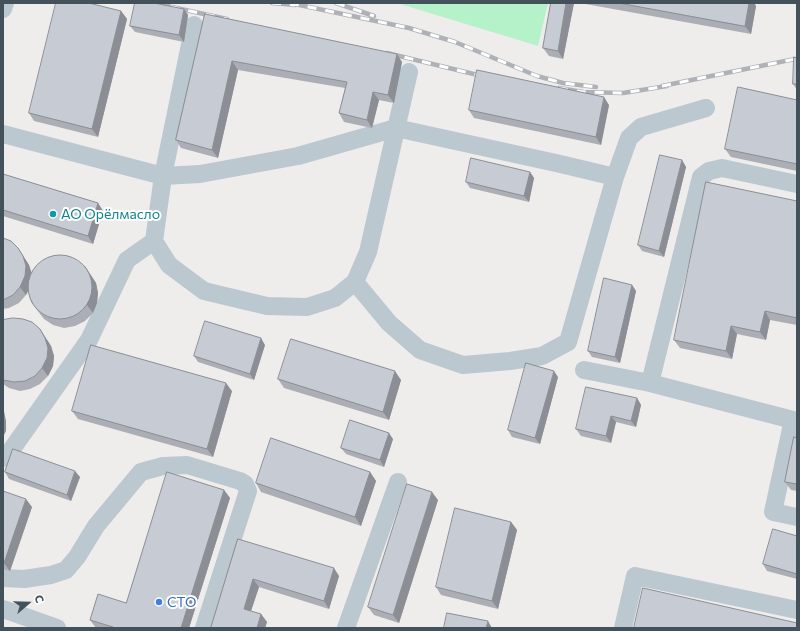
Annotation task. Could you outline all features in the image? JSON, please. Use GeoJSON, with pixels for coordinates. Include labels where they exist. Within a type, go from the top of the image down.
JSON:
{"type":"FeatureCollection","features":[{"type":"Feature","properties":{"kind":"lane"},"geometry":{"type":"LineString","coordinates":[[3,9],[4,3]]}},
{"type":"Feature","properties":{"kind":"lane"},"geometry":{"type":"LineString","coordinates":[[194,25],[163,176],[154,241],[169,266],[204,291],[267,306],[307,307],[335,298],[355,282],[368,252],[409,72]]}},
{"type":"Feature","properties":{"kind":"lane"},"geometry":{"type":"LineString","coordinates":[[355,282],[389,323],[420,350],[463,365],[510,361],[542,356],[568,342],[615,176],[629,138],[641,127],[706,108]]}},
{"type":"Feature","properties":{"kind":"lane"},"geometry":{"type":"LineString","coordinates":[[3,134],[163,176],[200,174],[298,156],[396,128],[615,176]]}},
{"type":"Feature","properties":{"kind":"lane"},"geometry":{"type":"LineString","coordinates":[[650,383],[701,177],[709,171],[722,168],[797,184]]}},
{"type":"Feature","properties":{"kind":"lane"},"geometry":{"type":"LineString","coordinates":[[3,458],[7,456],[89,340],[127,260],[154,241]]}},
{"type":"Feature","properties":{"kind":"lane"},"geometry":{"type":"LineString","coordinates":[[584,370],[650,383],[795,420],[772,512],[797,517]]}},
{"type":"Feature","properties":{"kind":"lane"},"geometry":{"type":"LineString","coordinates":[[3,578],[24,579],[51,575],[66,570],[77,557],[96,526],[141,472],[163,466],[187,465],[240,481],[245,484],[248,491],[204,628]]}},
{"type":"Feature","properties":{"kind":"lane"},"geometry":{"type":"LineString","coordinates":[[346,628],[398,482]]}},
{"type":"Feature","properties":{"kind":"lane"},"geometry":{"type":"LineString","coordinates":[[623,628],[635,576],[797,610]]}},
{"type":"Feature","properties":{"kind":"lane"},"geometry":{"type":"LineString","coordinates":[[3,610],[57,628]]}},
{"type":"Feature","properties":{"kind":"green space"},"geometry":{"type":"Polygon","coordinates":[[[397,3],[548,3],[538,46],[397,3]]]}},
{"type":"Feature","properties":{"kind":"building"},"geometry":{"type":"Polygon","coordinates":[[[56,3],[89,3],[121,11],[92,129],[29,113],[56,3]]]}},
{"type":"Feature","properties":{"kind":"building"},"geometry":{"type":"Polygon","coordinates":[[[135,3],[154,3],[184,9],[179,35],[130,26],[135,3]]]}},
{"type":"Feature","properties":{"kind":"building"},"geometry":{"type":"Polygon","coordinates":[[[551,3],[566,3],[558,51],[543,48],[551,3]]]}},
{"type":"Feature","properties":{"kind":"building"},"geometry":{"type":"Polygon","coordinates":[[[619,3],[749,3],[745,26],[619,3]]]}},
{"type":"Feature","properties":{"kind":"building"},"geometry":{"type":"Polygon","coordinates":[[[205,14],[397,54],[388,95],[373,92],[367,120],[339,113],[347,82],[232,61],[212,150],[176,140],[205,14]]]}},
{"type":"Feature","properties":{"kind":"building"},"geometry":{"type":"Polygon","coordinates":[[[794,57],[797,58],[797,84],[793,84],[794,57]]]}},
{"type":"Feature","properties":{"kind":"building"},"geometry":{"type":"Polygon","coordinates":[[[477,70],[604,97],[596,137],[469,110],[477,70]]]}},
{"type":"Feature","properties":{"kind":"building"},"geometry":{"type":"Polygon","coordinates":[[[738,87],[797,100],[797,164],[725,149],[738,87]]]}},
{"type":"Feature","properties":{"kind":"building"},"geometry":{"type":"Polygon","coordinates":[[[660,155],[682,160],[659,251],[638,245],[660,155]]]}},
{"type":"Feature","properties":{"kind":"building"},"geometry":{"type":"Polygon","coordinates":[[[471,158],[530,172],[524,196],[466,182],[471,158]]]}},
{"type":"Feature","properties":{"kind":"building","name":"АО Орёлмасло"},"geometry":{"type":"Polygon","coordinates":[[[3,174],[98,203],[88,236],[3,210],[3,174]]]}},
{"type":"Feature","properties":{"kind":"building"},"geometry":{"type":"Polygon","coordinates":[[[706,182],[797,201],[797,318],[765,311],[760,332],[731,326],[726,351],[674,340],[706,182]]]}},
{"type":"Feature","properties":{"kind":"building"},"geometry":{"type":"Polygon","coordinates":[[[3,238],[11,241],[18,248],[23,256],[26,266],[25,276],[20,287],[13,295],[3,300],[3,238]]]}},
{"type":"Feature","properties":{"kind":"building"},"geometry":{"type":"Polygon","coordinates":[[[60,255],[72,257],[83,264],[90,275],[92,287],[90,299],[83,310],[72,317],[60,319],[48,317],[37,310],[30,299],[28,287],[30,275],[37,264],[48,257],[60,255]]]}},
{"type":"Feature","properties":{"kind":"building"},"geometry":{"type":"Polygon","coordinates":[[[604,278],[632,285],[615,357],[588,351],[604,278]]]}},
{"type":"Feature","properties":{"kind":"building"},"geometry":{"type":"Polygon","coordinates":[[[13,318],[32,322],[40,329],[48,348],[47,358],[42,368],[35,376],[25,381],[14,382],[3,380],[3,320],[13,318]]]}},
{"type":"Feature","properties":{"kind":"building"},"geometry":{"type":"Polygon","coordinates":[[[205,321],[261,338],[250,374],[194,356],[205,321]]]}},
{"type":"Feature","properties":{"kind":"building"},"geometry":{"type":"Polygon","coordinates":[[[291,339],[395,371],[383,412],[278,379],[291,339]]]}},
{"type":"Feature","properties":{"kind":"building"},"geometry":{"type":"Polygon","coordinates":[[[91,345],[226,383],[207,449],[72,411],[91,345]]]}},
{"type":"Feature","properties":{"kind":"building"},"geometry":{"type":"Polygon","coordinates":[[[526,363],[554,371],[535,438],[508,430],[526,363]]]}},
{"type":"Feature","properties":{"kind":"building"},"geometry":{"type":"Polygon","coordinates":[[[586,387],[637,398],[631,421],[611,416],[606,436],[576,429],[586,387]]]}},
{"type":"Feature","properties":{"kind":"building"},"geometry":{"type":"Polygon","coordinates":[[[350,420],[389,433],[380,460],[341,448],[350,420]]]}},
{"type":"Feature","properties":{"kind":"building"},"geometry":{"type":"Polygon","coordinates":[[[794,437],[797,438],[797,484],[785,482],[794,437]]]}},
{"type":"Feature","properties":{"kind":"building"},"geometry":{"type":"Polygon","coordinates":[[[271,438],[370,472],[355,517],[256,483],[271,438]]]}},
{"type":"Feature","properties":{"kind":"building"},"geometry":{"type":"Polygon","coordinates":[[[13,449],[75,471],[67,495],[5,472],[13,449]]]}},
{"type":"Feature","properties":{"kind":"building"},"geometry":{"type":"Polygon","coordinates":[[[167,472],[224,490],[181,628],[116,628],[90,620],[98,594],[126,603],[167,472]]]}},
{"type":"Feature","properties":{"kind":"building"},"geometry":{"type":"Polygon","coordinates":[[[407,484],[432,492],[393,615],[368,607],[407,484]]]}},
{"type":"Feature","properties":{"kind":"building"},"geometry":{"type":"Polygon","coordinates":[[[3,491],[26,499],[4,563],[3,563],[3,491]]]}},
{"type":"Feature","properties":{"kind":"building"},"geometry":{"type":"Polygon","coordinates":[[[455,508],[511,522],[492,601],[436,587],[455,508]]]}},
{"type":"Feature","properties":{"kind":"building"},"geometry":{"type":"Polygon","coordinates":[[[773,529],[797,536],[797,574],[763,564],[773,529]]]}},
{"type":"Feature","properties":{"kind":"building"},"geometry":{"type":"Polygon","coordinates":[[[238,539],[334,568],[324,601],[253,579],[244,609],[261,614],[257,628],[211,628],[238,539]]]}},
{"type":"Feature","properties":{"kind":"building"},"geometry":{"type":"Polygon","coordinates":[[[643,588],[797,623],[797,628],[634,628],[643,588]]]}},
{"type":"Feature","properties":{"kind":"building"},"geometry":{"type":"Polygon","coordinates":[[[447,613],[488,621],[486,628],[444,628],[447,613]]]}},
{"type":"Feature","properties":{"kind":"railway"},"geometry":{"type":"LineString","coordinates":[[153,3],[227,19]]}},
{"type":"Feature","properties":{"kind":"railway"},"geometry":{"type":"LineString","coordinates":[[272,3],[295,5]]}},
{"type":"Feature","properties":{"kind":"railway"},"geometry":{"type":"LineString","coordinates":[[290,3],[409,28],[455,42],[537,76],[563,83],[596,87]]}},
{"type":"Feature","properties":{"kind":"railway"},"geometry":{"type":"LineString","coordinates":[[336,3],[374,16]]}},
{"type":"Feature","properties":{"kind":"railway"},"geometry":{"type":"LineString","coordinates":[[387,53],[486,77]]}},
{"type":"Feature","properties":{"kind":"railway"},"geometry":{"type":"LineString","coordinates":[[662,86],[797,59]]}},
{"type":"Feature","properties":{"kind":"railway"},"geometry":{"type":"LineString","coordinates":[[559,88],[583,92],[623,93],[667,86]]}},
{"type":"Feature","properties":{"kind":"place","name":"АО Орёлмасло"},"geometry":{"type":"Point","coordinates":[53,214]}},
{"type":"Feature","properties":{"kind":"place","name":"СТО"},"geometry":{"type":"Point","coordinates":[159,602]}}]}
